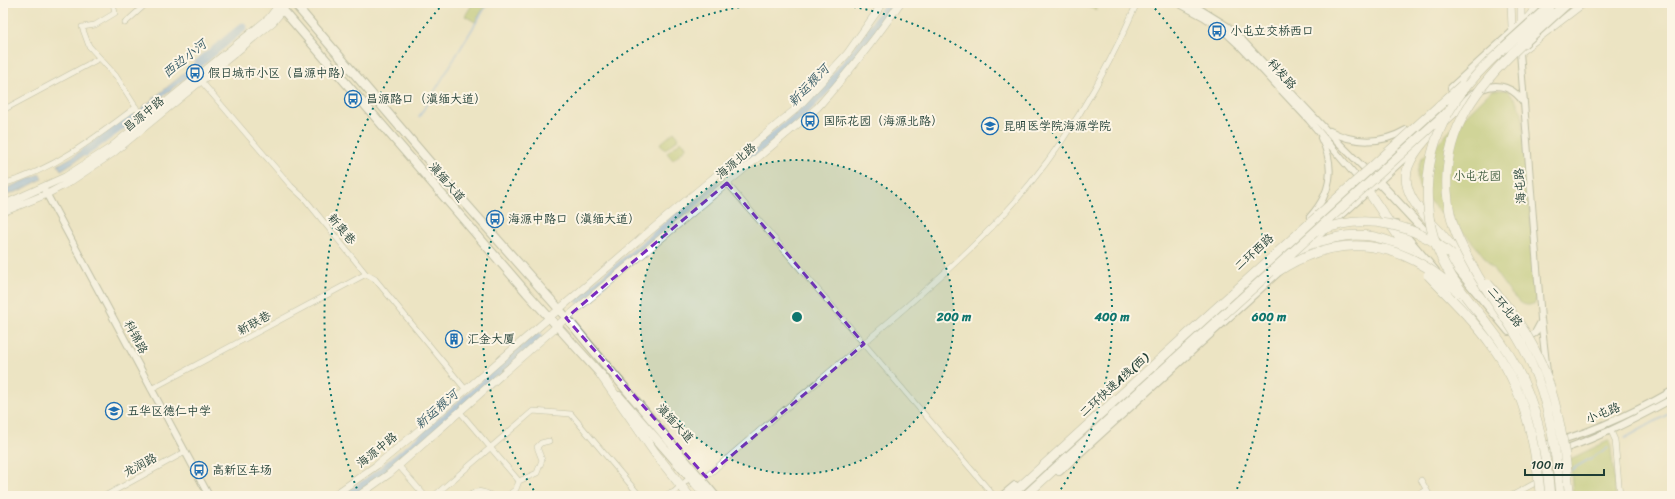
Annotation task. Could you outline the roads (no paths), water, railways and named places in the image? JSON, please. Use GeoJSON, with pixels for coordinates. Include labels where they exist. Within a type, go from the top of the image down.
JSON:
{"type":"FeatureCollection","features":[{"type":"Feature","properties":{"kind":"highway"},"geometry":{"type":"LineString","coordinates":[[1560,496],[1553,437],[1543,393],[1525,350],[1475,271],[1456,232],[1448,199],[1448,167],[1453,138],[1465,112],[1488,80],[1567,3]]}},
{"type":"Feature","properties":{"kind":"highway"},"geometry":{"type":"LineString","coordinates":[[1544,5],[1466,86],[1447,115],[1434,147],[1428,180],[1428,215],[1436,246],[1456,283],[1511,357],[1528,392],[1543,444],[1550,496]]}},
{"type":"Feature","properties":{"kind":"highway"},"geometry":{"type":"LineString","coordinates":[[1234,292],[1505,47]]}},
{"type":"Feature","properties":{"kind":"highway"},"geometry":{"type":"LineString","coordinates":[[1025,496],[1221,317],[1521,48]]}},
{"type":"Feature","properties":{"kind":"highway"},"geometry":{"type":"LineString","coordinates":[[1460,107],[1431,134],[1419,149],[1410,163],[1406,177],[1410,191],[1418,207],[1515,316],[1531,341],[1544,368],[1552,390],[1560,422],[1566,458],[1569,496]]}},
{"type":"Feature","properties":{"kind":"highway"},"geometry":{"type":"LineString","coordinates":[[1368,191],[1413,257],[1484,335],[1510,375],[1524,407],[1531,432],[1537,460],[1541,496]]}},
{"type":"Feature","properties":{"kind":"highway"},"geometry":{"type":"LineString","coordinates":[[1234,292],[1277,257],[1314,233],[1328,227],[1345,223],[1370,221],[1403,227],[1440,245],[1468,270],[1500,311]]}},
{"type":"Feature","properties":{"kind":"highway"},"geometry":{"type":"LineString","coordinates":[[1295,257],[1322,241],[1341,236],[1359,235],[1376,237],[1391,242],[1404,249],[1413,257]]}},
{"type":"Feature","properties":{"kind":"highway"},"geometry":{"type":"LineString","coordinates":[[1221,317],[1264,282],[1298,260],[1326,250],[1357,246],[1391,251],[1419,262],[1452,286],[1486,322]]}},
{"type":"Feature","properties":{"kind":"highway","name":"二环快速A线(西)"},"geometry":{"type":"LineString","coordinates":[[1010,496],[1234,292]]}},
{"type":"Feature","properties":{"kind":"highway"},"geometry":{"type":"LineString","coordinates":[[601,375],[643,435],[684,483],[689,496]]}},
{"type":"Feature","properties":{"kind":"main road","name":"滇缅大道"},"geometry":{"type":"LineString","coordinates":[[294,3],[452,188],[559,309],[608,368],[677,456]]}},
{"type":"Feature","properties":{"kind":"main road","name":"海源北路"},"geometry":{"type":"LineString","coordinates":[[559,309],[796,108],[847,54],[884,3]]}},
{"type":"Feature","properties":{"kind":"main road","name":"海源北路"},"geometry":{"type":"LineString","coordinates":[[566,318],[817,108],[882,30],[900,3]]}},
{"type":"Feature","properties":{"kind":"main road","name":"海屯路"},"geometry":{"type":"LineString","coordinates":[[1511,3],[1512,27],[1521,48]]}},
{"type":"Feature","properties":{"kind":"main road","name":"海屯路"},"geometry":{"type":"LineString","coordinates":[[1521,3],[1521,48]]}},
{"type":"Feature","properties":{"kind":"main road"},"geometry":{"type":"LineString","coordinates":[[1032,496],[1460,107],[1521,48],[1584,3]]}},
{"type":"Feature","properties":{"kind":"main road","name":"滇缅大道"},"geometry":{"type":"LineString","coordinates":[[281,5],[527,293],[677,456]]}},
{"type":"Feature","properties":{"kind":"main road","name":"昌源中路"},"geometry":{"type":"LineString","coordinates":[[3,205],[68,183],[113,153],[273,22],[281,5]]}},
{"type":"Feature","properties":{"kind":"main road","name":"昌源中路"},"geometry":{"type":"LineString","coordinates":[[3,212],[45,191],[92,161],[269,18],[281,5]]}},
{"type":"Feature","properties":{"kind":"main road"},"geometry":{"type":"LineString","coordinates":[[1522,25],[1544,5]]}},
{"type":"Feature","properties":{"kind":"main road","name":"二环西路"},"geometry":{"type":"LineString","coordinates":[[1003,496],[1522,25]]}},
{"type":"Feature","properties":{"kind":"main road","name":"二环北路"},"geometry":{"type":"LineString","coordinates":[[1364,168],[1422,227],[1513,335],[1537,379],[1548,408],[1557,440],[1564,496]]}},
{"type":"Feature","properties":{"kind":"main road"},"geometry":{"type":"LineString","coordinates":[[1356,176],[1497,346],[1520,386],[1532,419],[1541,456],[1546,496]]}},
{"type":"Feature","properties":{"kind":"main road","name":"海源中路"},"geometry":{"type":"LineString","coordinates":[[333,496],[377,465],[559,309]]}},
{"type":"Feature","properties":{"kind":"main road","name":"海源中路"},"geometry":{"type":"LineString","coordinates":[[358,496],[399,466],[566,318]]}},
{"type":"Feature","properties":{"kind":"main road","name":"滇缅大道"},"geometry":{"type":"LineString","coordinates":[[608,368],[685,451],[722,496]]}},
{"type":"Feature","properties":{"kind":"main road"},"geometry":{"type":"LineString","coordinates":[[677,456],[706,496]]}},
{"type":"Feature","properties":{"kind":"main road"},"geometry":{"type":"LineString","coordinates":[[677,456],[715,496]]}},
{"type":"Feature","properties":{"kind":"main road"},"geometry":{"type":"LineString","coordinates":[[684,483],[699,496]]}},
{"type":"Feature","properties":{"kind":"street"},"geometry":{"type":"LineString","coordinates":[[113,3],[115,13],[95,24],[82,27],[89,46],[116,76],[144,120]]}},
{"type":"Feature","properties":{"kind":"street"},"geometry":{"type":"LineString","coordinates":[[125,23],[147,3]]}},
{"type":"Feature","properties":{"kind":"street"},"geometry":{"type":"LineString","coordinates":[[706,477],[864,344],[977,243],[1005,214],[1039,173],[1086,104],[1104,74],[1137,3]]}},
{"type":"Feature","properties":{"kind":"street","name":"科发路"},"geometry":{"type":"LineString","coordinates":[[1178,3],[1204,17],[1223,30],[1318,126],[1364,168]]}},
{"type":"Feature","properties":{"kind":"street","name":"科发路"},"geometry":{"type":"LineString","coordinates":[[1190,3],[1226,26],[1262,61],[1318,126],[1356,176]]}},
{"type":"Feature","properties":{"kind":"street","name":"海屯路"},"geometry":{"type":"LineString","coordinates":[[1521,48],[1541,319],[1557,440]]}},
{"type":"Feature","properties":{"kind":"street"},"geometry":{"type":"LineString","coordinates":[[3,110],[100,58]]}},
{"type":"Feature","properties":{"kind":"street","name":"新奥巷"},"geometry":{"type":"LineString","coordinates":[[201,81],[291,186],[305,199],[366,274],[375,279],[466,390]]}},
{"type":"Feature","properties":{"kind":"street"},"geometry":{"type":"LineString","coordinates":[[1477,91],[1488,87],[1502,86],[1515,92],[1524,104]]}},
{"type":"Feature","properties":{"kind":"street"},"geometry":{"type":"LineString","coordinates":[[3,184],[50,165],[94,138],[136,108]]}},
{"type":"Feature","properties":{"kind":"street"},"geometry":{"type":"LineString","coordinates":[[1318,126],[1338,135],[1361,141],[1387,139],[1406,130]]}},
{"type":"Feature","properties":{"kind":"street"},"geometry":{"type":"LineString","coordinates":[[1310,217],[1324,198],[1330,174],[1327,150],[1318,126]]}},
{"type":"Feature","properties":{"kind":"street"},"geometry":{"type":"LineString","coordinates":[[727,183],[994,496]]}},
{"type":"Feature","properties":{"kind":"street","name":"科锦路"},"geometry":{"type":"LineString","coordinates":[[45,191],[209,496]]}},
{"type":"Feature","properties":{"kind":"street","name":"新联巷"},"geometry":{"type":"LineString","coordinates":[[151,389],[366,274]]}},
{"type":"Feature","properties":{"kind":"street"},"geometry":{"type":"LineString","coordinates":[[1513,335],[1521,339],[1531,337],[1539,329],[1541,319]]}},
{"type":"Feature","properties":{"kind":"street","name":"小屯路"},"geometry":{"type":"LineString","coordinates":[[1539,446],[1612,422],[1639,410],[1672,392]]}},
{"type":"Feature","properties":{"kind":"street","name":"小屯路"},"geometry":{"type":"LineString","coordinates":[[1541,456],[1559,451],[1611,431],[1672,399]]}},
{"type":"Feature","properties":{"kind":"street"},"geometry":{"type":"LineString","coordinates":[[434,496],[533,411],[571,414],[639,495]]}},
{"type":"Feature","properties":{"kind":"street"},"geometry":{"type":"LineString","coordinates":[[460,412],[519,481]]}},
{"type":"Feature","properties":{"kind":"street"},"geometry":{"type":"LineString","coordinates":[[1611,431],[1614,440],[1620,496]]}},
{"type":"Feature","properties":{"kind":"street"},"geometry":{"type":"LineString","coordinates":[[507,496],[513,493],[519,481],[537,473],[542,460],[537,447],[549,441]]}},
{"type":"Feature","properties":{"kind":"street","name":"龙润路"},"geometry":{"type":"LineString","coordinates":[[105,496],[185,452]]}},
{"type":"Feature","properties":{"kind":"street"},"geometry":{"type":"LineString","coordinates":[[399,466],[425,496]]}},
{"type":"Feature","properties":{"kind":"street"},"geometry":{"type":"LineString","coordinates":[[1511,496],[1544,479]]}},
{"type":"Feature","properties":{"kind":"street"},"geometry":{"type":"LineString","coordinates":[[1420,480],[1430,496]]}},
{"type":"Feature","properties":{"kind":"street"},"geometry":{"type":"LineString","coordinates":[[663,496],[674,492],[684,483]]}},
{"type":"Feature","properties":{"kind":"street"},"geometry":{"type":"LineString","coordinates":[[1415,496],[1426,490]]}},
{"type":"Feature","properties":{"kind":"street"},"geometry":{"type":"LineString","coordinates":[[469,496],[474,492],[482,491],[492,496]]}},
{"type":"Feature","properties":{"kind":"street"},"geometry":{"type":"LineString","coordinates":[[631,496],[639,495]]}},
{"type":"Feature","properties":{"kind":"water"},"geometry":{"type":"Polygon","coordinates":[[[242,25],[245,29],[222,48],[219,44],[242,25]]]}},
{"type":"Feature","properties":{"kind":"water"},"geometry":{"type":"Polygon","coordinates":[[[206,55],[209,59],[143,112],[141,109],[206,55]]]}},
{"type":"Feature","properties":{"kind":"water"},"geometry":{"type":"Polygon","coordinates":[[[131,116],[134,120],[105,141],[102,137],[131,116]]]}},
{"type":"Feature","properties":{"kind":"water"},"geometry":{"type":"Polygon","coordinates":[[[92,143],[96,148],[61,170],[58,165],[92,143]]]}},
{"type":"Feature","properties":{"kind":"water"},"geometry":{"type":"Polygon","coordinates":[[[40,174],[42,179],[21,190],[3,196],[3,190],[40,174]]]}},
{"type":"Feature","properties":{"kind":"waterway"},"geometry":{"type":"LineString","coordinates":[[419,117],[488,3]]}},
{"type":"Feature","properties":{"kind":"waterway","name":"新运粮河"},"geometry":{"type":"LineString","coordinates":[[731,171],[795,119],[819,96],[854,54],[890,3]]}},
{"type":"Feature","properties":{"kind":"waterway","name":"西边小河"},"geometry":{"type":"LineString","coordinates":[[198,64],[243,27]]}},
{"type":"Feature","properties":{"kind":"waterway","name":"西边小河"},"geometry":{"type":"LineString","coordinates":[[85,152],[132,118]]}},
{"type":"Feature","properties":{"kind":"waterway"},"geometry":{"type":"LineString","coordinates":[[580,300],[715,185]]}},
{"type":"Feature","properties":{"kind":"waterway","name":"新运粮河"},"geometry":{"type":"LineString","coordinates":[[347,496],[367,483],[419,441],[538,337]]}},
{"type":"Feature","properties":{"kind":"waterway"},"geometry":{"type":"LineString","coordinates":[[1625,438],[1672,412]]}},
{"type":"Feature","properties":{"kind":"waterway"},"geometry":{"type":"LineString","coordinates":[[1571,470],[1608,448]]}},
{"type":"Feature","properties":{"kind":"waterway"},"geometry":{"type":"LineString","coordinates":[[1530,496],[1536,493]]}},
{"type":"Feature","properties":{"kind":"place","name":"小屯立交桥西口"},"geometry":{"type":"Point","coordinates":[1217,31]}},
{"type":"Feature","properties":{"kind":"place","name":"假日城市小区（昌源中路）"},"geometry":{"type":"Point","coordinates":[195,73]}},
{"type":"Feature","properties":{"kind":"place","name":"昌源路口（滇缅大道）"},"geometry":{"type":"Point","coordinates":[353,99]}},
{"type":"Feature","properties":{"kind":"place","name":"国际花园（海源北路）"},"geometry":{"type":"Point","coordinates":[810,121]}},
{"type":"Feature","properties":{"kind":"place","name":"昆明医学院海源学院"},"geometry":{"type":"Point","coordinates":[990,126]}},
{"type":"Feature","properties":{"kind":"place","name":"海源中路口（滇缅大道）"},"geometry":{"type":"Point","coordinates":[495,219]}},
{"type":"Feature","properties":{"kind":"place","name":"汇金大厦"},"geometry":{"type":"Point","coordinates":[454,339]}},
{"type":"Feature","properties":{"kind":"place","name":"五华区德仁中学"},"geometry":{"type":"Point","coordinates":[114,411]}},
{"type":"Feature","properties":{"kind":"place","name":"高新区车场"},"geometry":{"type":"Point","coordinates":[199,470]}},
{"type":"Feature","properties":{"kind":"park label","name":"小屯花园"},"geometry":{"type":"Point","coordinates":[1477,176]}}]}
